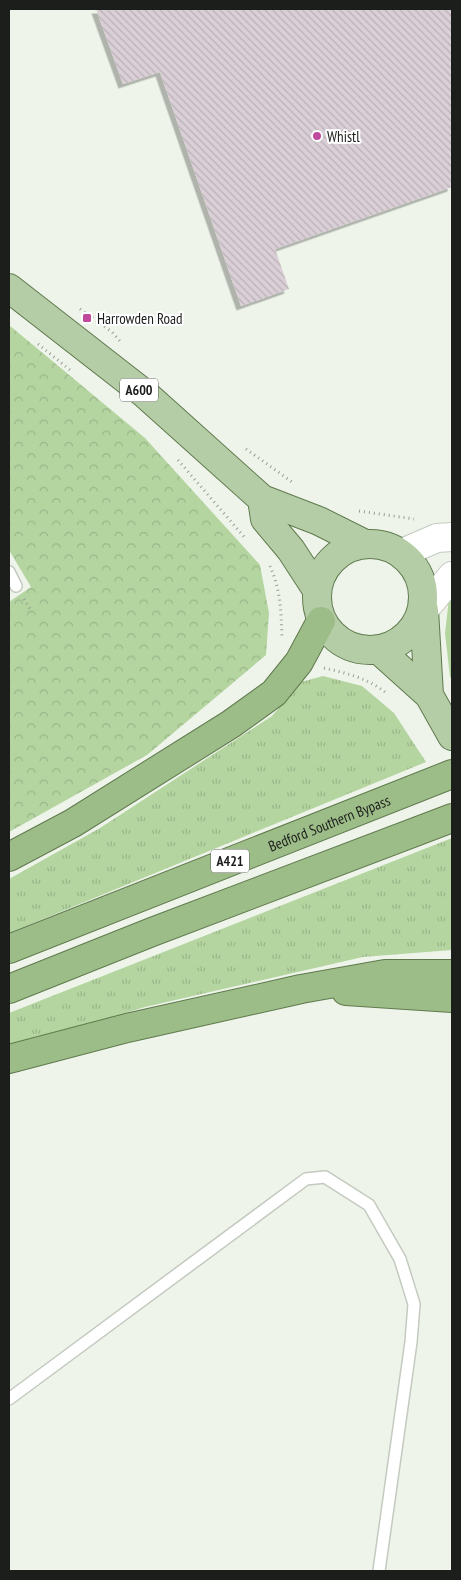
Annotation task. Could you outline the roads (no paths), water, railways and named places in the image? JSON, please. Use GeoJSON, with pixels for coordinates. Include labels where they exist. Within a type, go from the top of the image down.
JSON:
{"type":"FeatureCollection","features":[{"type":"Feature","properties":{"kind":"highway"},"geometry":{"type":"LineString","coordinates":[[9,857],[73,823],[231,724],[274,693],[299,662],[321,621]]}},
{"type":"Feature","properties":{"kind":"highway","name":"Bedford Southern Bypass"},"geometry":{"type":"LineString","coordinates":[[9,948],[452,774]]}},
{"type":"Feature","properties":{"kind":"highway","name":"A421"},"geometry":{"type":"LineString","coordinates":[[9,989],[152,932],[452,818]]}},
{"type":"Feature","properties":{"kind":"highway"},"geometry":{"type":"LineString","coordinates":[[9,1059],[127,1028],[301,989],[386,974],[452,974]]}},
{"type":"Feature","properties":{"kind":"highway"},"geometry":{"type":"LineString","coordinates":[[301,989],[452,998]]}},
{"type":"Feature","properties":{"kind":"main road","name":"A600"},"geometry":{"type":"LineString","coordinates":[[9,288],[145,394],[262,500],[319,521],[365,544]]}},
{"type":"Feature","properties":{"kind":"main road"},"geometry":{"type":"LineString","coordinates":[[262,500],[265,519],[291,550],[317,590]]}},
{"type":"Feature","properties":{"kind":"main road"},"geometry":{"type":"LineString","coordinates":[[424,610],[417,624],[406,634],[379,650],[362,650],[345,646],[331,636],[321,621],[317,606],[317,590],[322,575],[333,560],[343,552],[365,544],[383,545],[402,553],[415,566],[421,578],[424,592],[429,694]]}},
{"type":"Feature","properties":{"kind":"main road"},"geometry":{"type":"LineString","coordinates":[[379,650],[429,694],[452,736]]}},
{"type":"Feature","properties":{"kind":"street"},"geometry":{"type":"LineString","coordinates":[[402,553],[437,538],[452,537]]}},
{"type":"Feature","properties":{"kind":"street"},"geometry":{"type":"LineString","coordinates":[[424,610],[452,576]]}},
{"type":"Feature","properties":{"kind":"lane"},"geometry":{"type":"LineString","coordinates":[[9,572],[16,586]]}},
{"type":"Feature","properties":{"kind":"lane"},"geometry":{"type":"LineString","coordinates":[[9,1399],[306,1179],[325,1177],[369,1205],[400,1259],[414,1304],[411,1342],[379,1571]]}},
{"type":"Feature","properties":{"kind":"place","name":"Whistl"},"geometry":{"type":"Point","coordinates":[317,136]}},
{"type":"Feature","properties":{"kind":"place","name":"Harrowden Road"},"geometry":{"type":"Point","coordinates":[87,318]}}]}
